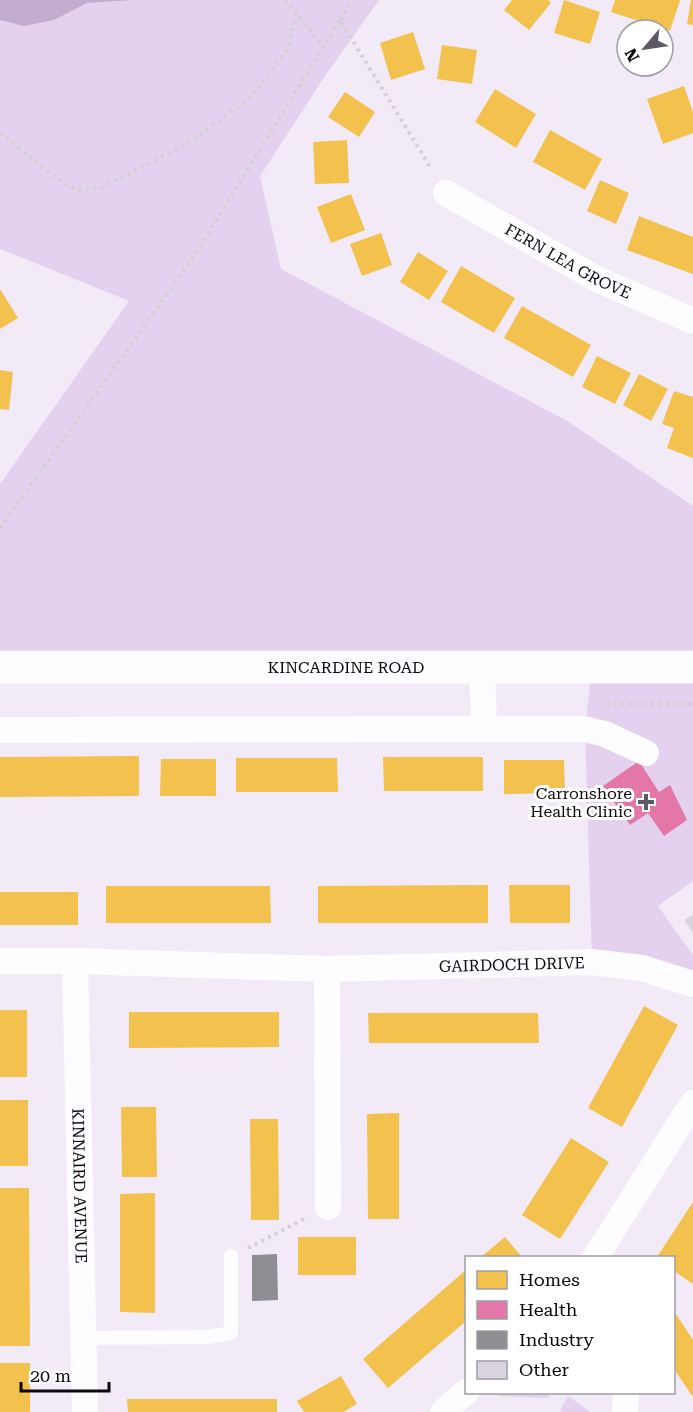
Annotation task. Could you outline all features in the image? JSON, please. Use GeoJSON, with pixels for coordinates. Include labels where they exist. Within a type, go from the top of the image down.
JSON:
{"type":"FeatureCollection","features":[{"type":"Feature","properties":{"kind":"street","name":"FERN LEA GROVE"},"geometry":{"type":"LineString","coordinates":[[446,193],[597,279],[693,321]]}},
{"type":"Feature","properties":{"kind":"street"},"geometry":{"type":"LineString","coordinates":[[482,666],[484,728]]}},
{"type":"Feature","properties":{"kind":"street","name":"KINCARDINE ROAD"},"geometry":{"type":"LineString","coordinates":[[0,668],[693,667]]}},
{"type":"Feature","properties":{"kind":"street"},"geometry":{"type":"LineString","coordinates":[[0,730],[585,729],[605,734],[646,753]]}},
{"type":"Feature","properties":{"kind":"street","name":"GAIRDOCH DRIVE"},"geometry":{"type":"LineString","coordinates":[[0,961],[75,961],[327,969],[592,962],[642,968],[693,984]]}},
{"type":"Feature","properties":{"kind":"street","name":"KINNAIRD AVENUE"},"geometry":{"type":"LineString","coordinates":[[75,961],[85,1412]]}},
{"type":"Feature","properties":{"kind":"street"},"geometry":{"type":"LineString","coordinates":[[327,969],[328,1207]]}},
{"type":"Feature","properties":{"kind":"street"},"geometry":{"type":"LineString","coordinates":[[596,1256],[693,1103]]}},
{"type":"Feature","properties":{"kind":"street"},"geometry":{"type":"LineString","coordinates":[[443,1412],[465,1393]]}},
{"type":"Feature","properties":{"kind":"street"},"geometry":{"type":"LineString","coordinates":[[625,1412],[626,1394]]}},
{"type":"Feature","properties":{"kind":"lane"},"geometry":{"type":"LineString","coordinates":[[84,1338],[208,1337],[231,1333],[231,1256]]}},
{"type":"Feature","properties":{"kind":"path"},"geometry":{"type":"LineString","coordinates":[[285,0],[323,46]]}},
{"type":"Feature","properties":{"kind":"path"},"geometry":{"type":"LineString","coordinates":[[0,528],[195,255],[353,0]]}},
{"type":"Feature","properties":{"kind":"path"},"geometry":{"type":"LineString","coordinates":[[0,133],[57,179],[77,190],[103,187],[187,144],[251,97],[288,49],[296,15]]}},
{"type":"Feature","properties":{"kind":"path"},"geometry":{"type":"LineString","coordinates":[[340,20],[446,193]]}},
{"type":"Feature","properties":{"kind":"path"},"geometry":{"type":"LineString","coordinates":[[585,729],[588,704],[693,704]]}},
{"type":"Feature","properties":{"kind":"path"},"geometry":{"type":"LineString","coordinates":[[231,1256],[328,1207]]}},
{"type":"Feature","properties":{"kind":"shaded area"},"geometry":{"type":"Polygon","coordinates":[[[0,0],[379,0],[325,76],[260,176],[281,269],[569,422],[693,506],[693,881],[658,906],[693,955],[693,984],[592,962],[585,729],[592,667],[0,667],[0,484],[129,301],[0,249],[0,0]]]}},
{"type":"Feature","properties":{"kind":"shaded area"},"geometry":{"type":"Polygon","coordinates":[[[0,0],[132,0],[87,3],[54,20],[24,26],[0,20],[0,0]]]}},
{"type":"Feature","properties":{"kind":"shaded area"},"geometry":{"type":"Polygon","coordinates":[[[501,1394],[550,1394],[548,1398],[498,1396],[501,1394]]]}},
{"type":"Feature","properties":{"kind":"shaded area"},"geometry":{"type":"Polygon","coordinates":[[[568,1396],[589,1411],[589,1412],[560,1410],[568,1396]]]}},
{"type":"Feature","properties":{"kind":"building: Homes"},"geometry":{"type":"Polygon","coordinates":[[[512,0],[548,0],[551,3],[529,30],[504,10],[512,0]]]}},
{"type":"Feature","properties":{"kind":"building: Homes"},"geometry":{"type":"Polygon","coordinates":[[[564,0],[600,12],[590,44],[554,33],[564,0]]]}},
{"type":"Feature","properties":{"kind":"building: Homes"},"geometry":{"type":"Polygon","coordinates":[[[615,0],[680,0],[674,18],[630,18],[611,12],[615,0]]]}},
{"type":"Feature","properties":{"kind":"building: Homes"},"geometry":{"type":"Polygon","coordinates":[[[691,0],[693,0],[693,25],[687,24],[691,0]]]}},
{"type":"Feature","properties":{"kind":"building: Homes"},"geometry":{"type":"Polygon","coordinates":[[[413,32],[425,69],[391,80],[380,43],[413,32]]]}},
{"type":"Feature","properties":{"kind":"building: Homes"},"geometry":{"type":"Polygon","coordinates":[[[442,45],[477,50],[472,84],[437,79],[442,45]]]}},
{"type":"Feature","properties":{"kind":"building: Homes"},"geometry":{"type":"Polygon","coordinates":[[[684,86],[693,112],[693,133],[663,144],[647,99],[684,86]]]}},
{"type":"Feature","properties":{"kind":"building: Homes"},"geometry":{"type":"Polygon","coordinates":[[[495,89],[536,114],[516,148],[475,122],[495,89]]]}},
{"type":"Feature","properties":{"kind":"building: Homes"},"geometry":{"type":"Polygon","coordinates":[[[345,92],[375,112],[359,137],[328,117],[345,92]]]}},
{"type":"Feature","properties":{"kind":"building: Homes"},"geometry":{"type":"Polygon","coordinates":[[[550,130],[602,159],[585,190],[533,162],[550,130]]]}},
{"type":"Feature","properties":{"kind":"building: Homes"},"geometry":{"type":"Polygon","coordinates":[[[347,140],[349,183],[315,184],[313,142],[347,140]]]}},
{"type":"Feature","properties":{"kind":"building: Homes"},"geometry":{"type":"Polygon","coordinates":[[[600,180],[629,193],[616,224],[587,211],[600,180]]]}},
{"type":"Feature","properties":{"kind":"building: Homes"},"geometry":{"type":"Polygon","coordinates":[[[351,194],[365,230],[331,243],[317,207],[351,194]]]}},
{"type":"Feature","properties":{"kind":"building: Homes"},"geometry":{"type":"Polygon","coordinates":[[[639,216],[693,237],[693,274],[627,250],[639,216]]]}},
{"type":"Feature","properties":{"kind":"building: Homes"},"geometry":{"type":"Polygon","coordinates":[[[381,233],[392,265],[362,276],[350,244],[381,233]]]}},
{"type":"Feature","properties":{"kind":"building: Homes"},"geometry":{"type":"Polygon","coordinates":[[[418,252],[448,271],[429,300],[400,282],[418,252]]]}},
{"type":"Feature","properties":{"kind":"building: Homes"},"geometry":{"type":"Polygon","coordinates":[[[461,266],[515,298],[494,333],[441,302],[461,266]]]}},
{"type":"Feature","properties":{"kind":"building: Homes"},"geometry":{"type":"Polygon","coordinates":[[[0,289],[18,318],[0,329],[0,289]]]}},
{"type":"Feature","properties":{"kind":"building: Homes"},"geometry":{"type":"Polygon","coordinates":[[[522,306],[591,345],[573,377],[504,338],[522,306]]]}},
{"type":"Feature","properties":{"kind":"building: Homes"},"geometry":{"type":"Polygon","coordinates":[[[597,356],[631,373],[615,404],[582,387],[597,356]]]}},
{"type":"Feature","properties":{"kind":"building: Homes"},"geometry":{"type":"Polygon","coordinates":[[[0,370],[13,372],[9,410],[0,409],[0,370]]]}},
{"type":"Feature","properties":{"kind":"building: Homes"},"geometry":{"type":"Polygon","coordinates":[[[639,374],[668,389],[651,421],[623,405],[639,374]]]}},
{"type":"Feature","properties":{"kind":"building: Homes"},"geometry":{"type":"Polygon","coordinates":[[[674,391],[693,397],[693,458],[667,448],[674,428],[662,424],[674,391]]]}},
{"type":"Feature","properties":{"kind":"building: Homes"},"geometry":{"type":"Polygon","coordinates":[[[139,756],[139,796],[0,797],[0,757],[139,756]]]}},
{"type":"Feature","properties":{"kind":"building: Homes"},"geometry":{"type":"Polygon","coordinates":[[[383,757],[483,757],[483,791],[384,791],[383,757]]]}},
{"type":"Feature","properties":{"kind":"building: Homes"},"geometry":{"type":"Polygon","coordinates":[[[236,758],[337,758],[338,792],[236,792],[236,758]]]}},
{"type":"Feature","properties":{"kind":"building: Homes"},"geometry":{"type":"Polygon","coordinates":[[[161,759],[216,759],[216,796],[160,796],[161,759]]]}},
{"type":"Feature","properties":{"kind":"building: Homes"},"geometry":{"type":"Polygon","coordinates":[[[504,760],[564,760],[565,793],[504,794],[504,760]]]}},
{"type":"Feature","properties":{"kind":"building: Homes"},"geometry":{"type":"Polygon","coordinates":[[[488,885],[488,923],[318,923],[318,886],[488,885]]]}},
{"type":"Feature","properties":{"kind":"building: Homes"},"geometry":{"type":"Polygon","coordinates":[[[509,885],[570,885],[570,923],[510,923],[509,885]]]}},
{"type":"Feature","properties":{"kind":"building: Homes"},"geometry":{"type":"Polygon","coordinates":[[[106,886],[270,886],[271,923],[106,923],[106,886]]]}},
{"type":"Feature","properties":{"kind":"building: Homes"},"geometry":{"type":"Polygon","coordinates":[[[0,892],[78,892],[78,925],[0,925],[0,892]]]}},
{"type":"Feature","properties":{"kind":"building: Homes"},"geometry":{"type":"Polygon","coordinates":[[[644,1006],[678,1025],[622,1127],[588,1108],[644,1006]]]}},
{"type":"Feature","properties":{"kind":"building: Homes"},"geometry":{"type":"Polygon","coordinates":[[[0,1010],[27,1010],[27,1077],[0,1077],[0,1010]]]}},
{"type":"Feature","properties":{"kind":"building: Homes"},"geometry":{"type":"Polygon","coordinates":[[[129,1012],[279,1012],[279,1047],[129,1048],[129,1012]]]}},
{"type":"Feature","properties":{"kind":"building: Homes"},"geometry":{"type":"Polygon","coordinates":[[[368,1013],[538,1013],[539,1043],[369,1043],[368,1013]]]}},
{"type":"Feature","properties":{"kind":"building: Homes"},"geometry":{"type":"Polygon","coordinates":[[[0,1100],[28,1100],[28,1166],[0,1166],[0,1100]]]}},
{"type":"Feature","properties":{"kind":"building: Homes"},"geometry":{"type":"Polygon","coordinates":[[[121,1107],[156,1107],[157,1177],[122,1177],[121,1107]]]}},
{"type":"Feature","properties":{"kind":"building: Homes"},"geometry":{"type":"Polygon","coordinates":[[[399,1113],[399,1219],[368,1219],[367,1114],[399,1113]]]}},
{"type":"Feature","properties":{"kind":"building: Homes"},"geometry":{"type":"Polygon","coordinates":[[[250,1119],[278,1119],[279,1220],[251,1220],[250,1119]]]}},
{"type":"Feature","properties":{"kind":"building: Homes"},"geometry":{"type":"Polygon","coordinates":[[[571,1138],[609,1162],[560,1239],[522,1215],[571,1138]]]}},
{"type":"Feature","properties":{"kind":"building: Homes"},"geometry":{"type":"Polygon","coordinates":[[[0,1188],[29,1188],[30,1346],[0,1346],[0,1188]]]}},
{"type":"Feature","properties":{"kind":"building: Homes"},"geometry":{"type":"Polygon","coordinates":[[[155,1193],[155,1313],[120,1312],[120,1194],[155,1193]]]}},
{"type":"Feature","properties":{"kind":"building: Homes"},"geometry":{"type":"Polygon","coordinates":[[[693,1202],[693,1284],[675,1272],[675,1256],[658,1256],[693,1202]]]}},
{"type":"Feature","properties":{"kind":"building: Homes"},"geometry":{"type":"Polygon","coordinates":[[[298,1237],[356,1237],[356,1275],[298,1275],[298,1237]]]}},
{"type":"Feature","properties":{"kind":"building: Homes"},"geometry":{"type":"Polygon","coordinates":[[[505,1237],[521,1256],[482,1256],[505,1237]]]}},
{"type":"Feature","properties":{"kind":"building: Homes"},"geometry":{"type":"Polygon","coordinates":[[[465,1271],[465,1322],[388,1388],[363,1359],[465,1271]]]}},
{"type":"Feature","properties":{"kind":"building: Homes"},"geometry":{"type":"Polygon","coordinates":[[[675,1313],[693,1340],[693,1397],[675,1370],[675,1313]]]}},
{"type":"Feature","properties":{"kind":"building: Homes"},"geometry":{"type":"Polygon","coordinates":[[[0,1363],[30,1363],[30,1412],[0,1412],[0,1363]]]}},
{"type":"Feature","properties":{"kind":"building: Homes"},"geometry":{"type":"Polygon","coordinates":[[[341,1376],[357,1404],[343,1412],[304,1412],[297,1401],[341,1376]]]}},
{"type":"Feature","properties":{"kind":"building: Homes"},"geometry":{"type":"Polygon","coordinates":[[[127,1399],[277,1399],[277,1412],[128,1412],[127,1399]]]}},
{"type":"Feature","properties":{"kind":"building: Health","name":"Carronshore Health Clinic"},"geometry":{"type":"Polygon","coordinates":[[[639,761],[659,792],[670,785],[687,820],[664,836],[648,813],[630,825],[603,786],[639,761]]]}},
{"type":"Feature","properties":{"kind":"building: Industry"},"geometry":{"type":"Polygon","coordinates":[[[277,1254],[278,1300],[252,1301],[252,1255],[277,1254]]]}},
{"type":"Feature","properties":{"kind":"building: Other"},"geometry":{"type":"Polygon","coordinates":[[[693,915],[693,933],[684,920],[693,915]]]}},
{"type":"Feature","properties":{"kind":"place","name":"Carronshore Health Clinic"},"geometry":{"type":"Point","coordinates":[646,802]}}]}
